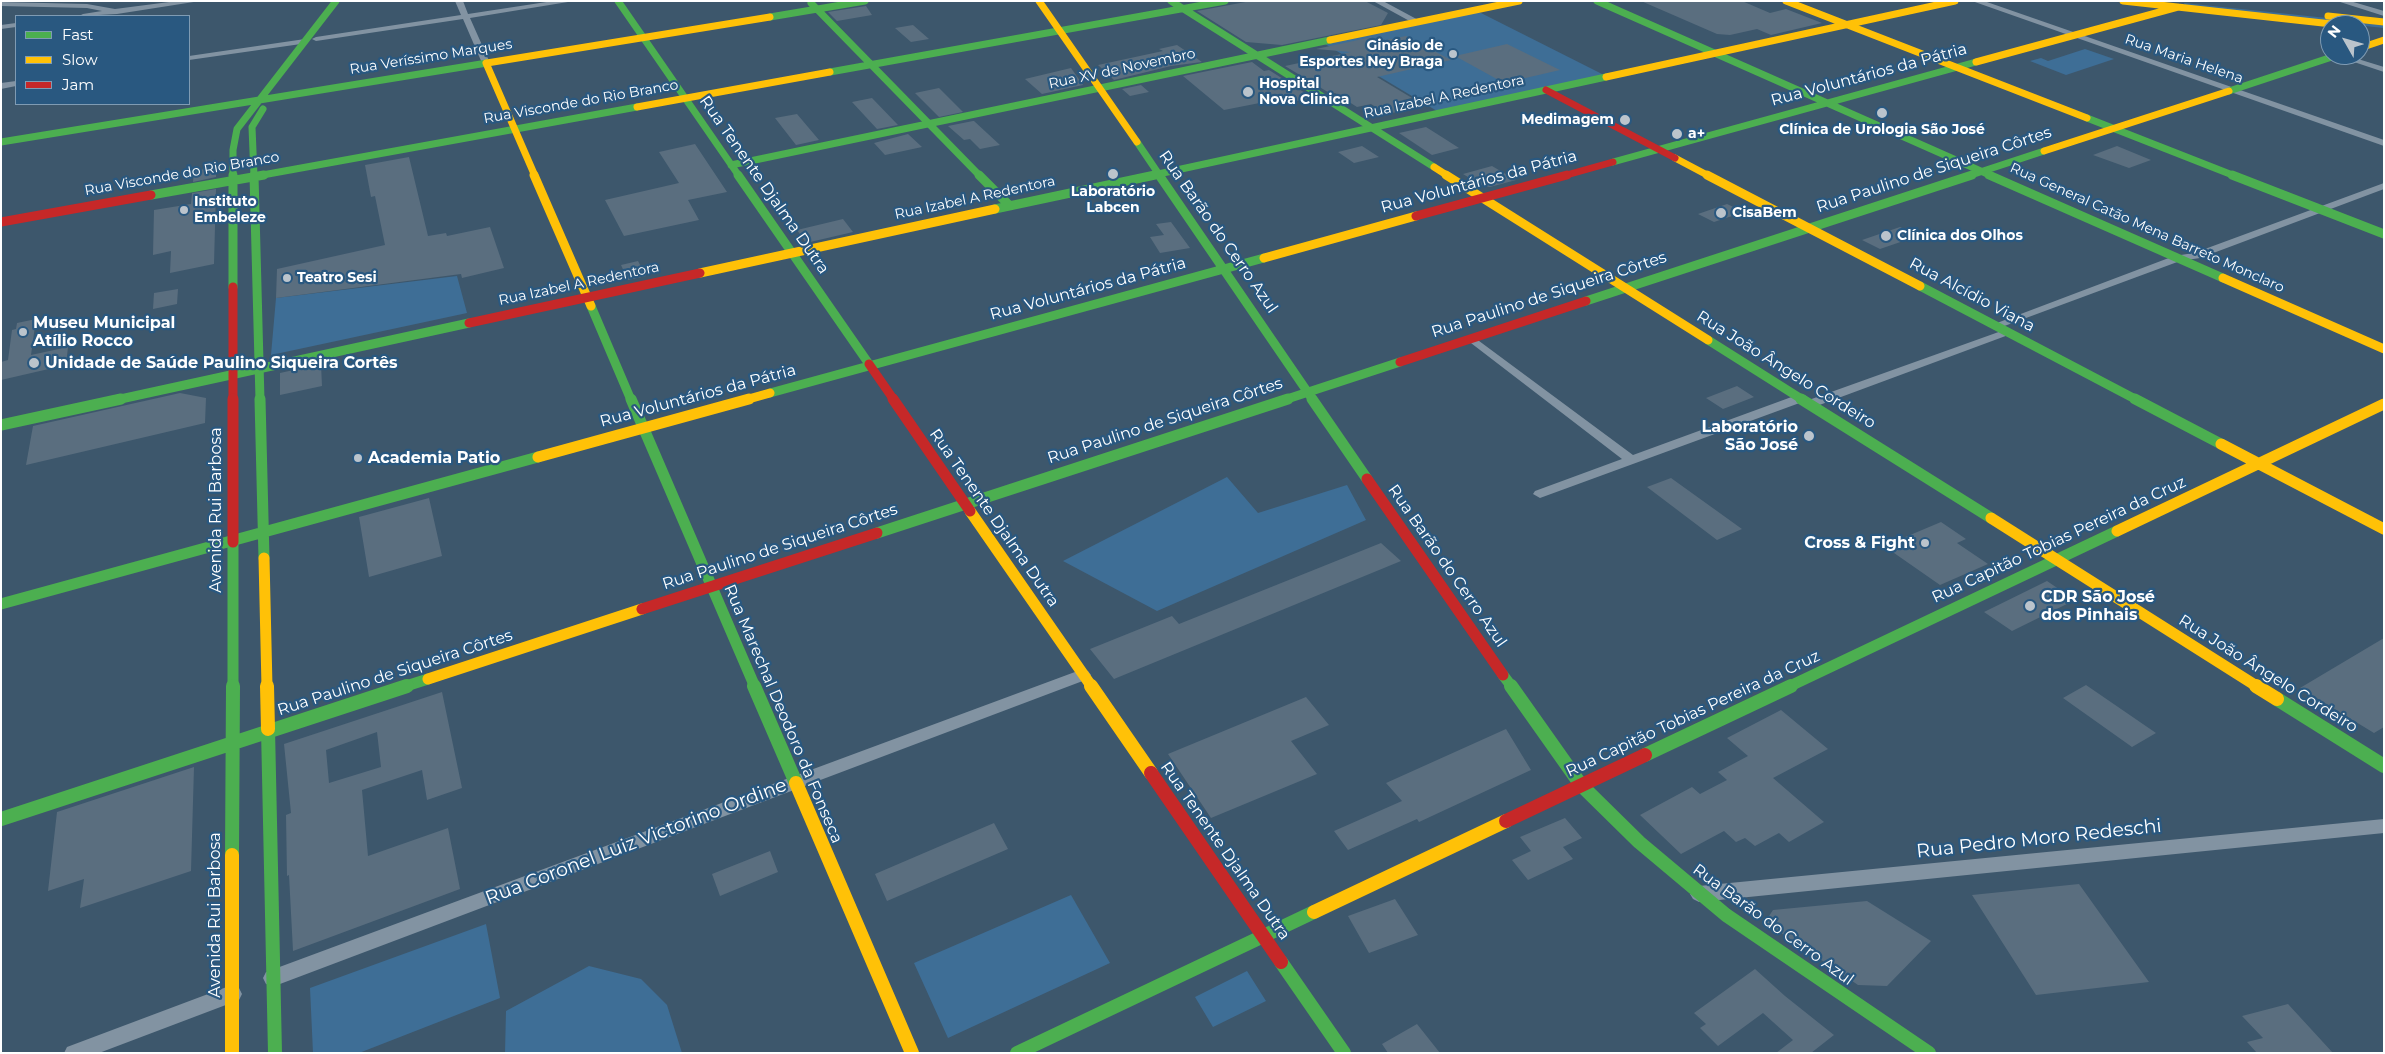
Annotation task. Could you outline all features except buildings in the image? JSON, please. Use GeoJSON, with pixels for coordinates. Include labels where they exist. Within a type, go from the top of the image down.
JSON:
{"type":"FeatureCollection","features":[{"type":"Feature","properties":{"kind":"main road","name":"Avenida Rui Barbosa"},"geometry":{"type":"LineString","coordinates":[[311,40],[336,1]]}},
{"type":"Feature","properties":{"kind":"main road","name":"Avenida Rui Barbosa"},"geometry":{"type":"LineString","coordinates":[[232,1053],[233,150],[237,129],[265,99],[311,40],[346,1]]}},
{"type":"Feature","properties":{"kind":"main road","name":"Rua Tenente Djalma Dutra"},"geometry":{"type":"LineString","coordinates":[[618,1],[1344,1053]]}},
{"type":"Feature","properties":{"kind":"main road","name":"Rua Veríssimo Marques"},"geometry":{"type":"LineString","coordinates":[[1,142],[643,37],[813,5],[865,1]]}},
{"type":"Feature","properties":{"kind":"main road","name":"Rua Barão do Cerro Azul"},"geometry":{"type":"LineString","coordinates":[[1039,1],[1505,679],[1581,785],[1619,824],[1699,894],[1765,943],[1929,1053]]}},
{"type":"Feature","properties":{"kind":"main road","name":"Rua João Ângelo Cordeiro"},"geometry":{"type":"LineString","coordinates":[[1171,1],[2384,766]]}},
{"type":"Feature","properties":{"kind":"main road","name":"Rua Visconde do Rio Branco"},"geometry":{"type":"LineString","coordinates":[[1,222],[1225,1]]}},
{"type":"Feature","properties":{"kind":"main road","name":"Rua XV de Novembro"},"geometry":{"type":"LineString","coordinates":[[731,165],[1519,1]]}},
{"type":"Feature","properties":{"kind":"main road","name":"Rua General Catão Mena Barreto Monclaro"},"geometry":{"type":"LineString","coordinates":[[1597,1],[2384,349]]}},
{"type":"Feature","properties":{"kind":"main road"},"geometry":{"type":"LineString","coordinates":[[1786,1],[2384,234]]}},
{"type":"Feature","properties":{"kind":"main road","name":"Rua Izabel A Redentora"},"geometry":{"type":"LineString","coordinates":[[1,425],[1955,1]]}},
{"type":"Feature","properties":{"kind":"main road"},"geometry":{"type":"LineString","coordinates":[[2123,1],[2176,4],[2320,22]]}},
{"type":"Feature","properties":{"kind":"main road"},"geometry":{"type":"LineString","coordinates":[[2189,1],[2382,22]]}},
{"type":"Feature","properties":{"kind":"main road","name":"Rua Voluntários da Pátria"},"geometry":{"type":"LineString","coordinates":[[1,604],[2075,36],[2176,4]]}},
{"type":"Feature","properties":{"kind":"main road"},"geometry":{"type":"LineString","coordinates":[[813,5],[1010,206]]}},
{"type":"Feature","properties":{"kind":"main road"},"geometry":{"type":"LineString","coordinates":[[2370,45],[2384,40]]}},
{"type":"Feature","properties":{"kind":"main road","name":"Rua Paulino de Siqueira Côrtes"},"geometry":{"type":"LineString","coordinates":[[1,819],[2320,61]]}},
{"type":"Feature","properties":{"kind":"main road","name":"Rua Marechal Deodoro da Fonseca"},"geometry":{"type":"LineString","coordinates":[[486,63],[912,1053]]}},
{"type":"Feature","properties":{"kind":"main road","name":"Rua Alcídio Viana"},"geometry":{"type":"LineString","coordinates":[[1546,90],[2384,529]]}},
{"type":"Feature","properties":{"kind":"main road","name":"Avenida Rui Barbosa"},"geometry":{"type":"LineString","coordinates":[[265,99],[252,127],[256,176],[275,1053]]}},
{"type":"Feature","properties":{"kind":"main road","name":"Rua Capitão Tobias Pereira da Cruz"},"geometry":{"type":"LineString","coordinates":[[1017,1053],[2384,404]]}},
{"type":"Feature","properties":{"kind":"street"},"geometry":{"type":"LineString","coordinates":[[92,15],[196,1]]}},
{"type":"Feature","properties":{"kind":"street","name":"Rua Marechal Deodoro da Fonseca"},"geometry":{"type":"LineString","coordinates":[[459,1],[486,63]]}},
{"type":"Feature","properties":{"kind":"street"},"geometry":{"type":"LineString","coordinates":[[190,58],[570,1]]}},
{"type":"Feature","properties":{"kind":"street"},"geometry":{"type":"LineString","coordinates":[[1377,1],[1418,22]]}},
{"type":"Feature","properties":{"kind":"street","name":"Rua Maria Helena"},"geometry":{"type":"LineString","coordinates":[[1976,1],[2384,143]]}},
{"type":"Feature","properties":{"kind":"street"},"geometry":{"type":"LineString","coordinates":[[2341,1],[2382,22]]}},
{"type":"Feature","properties":{"kind":"street"},"geometry":{"type":"LineString","coordinates":[[1,4],[87,6],[117,12]]}},
{"type":"Feature","properties":{"kind":"street"},"geometry":{"type":"LineString","coordinates":[[1,27],[15,25]]}},
{"type":"Feature","properties":{"kind":"street"},"geometry":{"type":"LineString","coordinates":[[2369,65],[2384,70]]}},
{"type":"Feature","properties":{"kind":"street"},"geometry":{"type":"LineString","coordinates":[[1,86],[15,84]]}},
{"type":"Feature","properties":{"kind":"street"},"geometry":{"type":"LineString","coordinates":[[1995,326],[2178,258],[2196,256],[2384,186]]}},
{"type":"Feature","properties":{"kind":"street"},"geometry":{"type":"LineString","coordinates":[[1540,494],[1631,460],[2007,332]]}},
{"type":"Feature","properties":{"kind":"street"},"geometry":{"type":"LineString","coordinates":[[1471,338],[1631,460]]}},
{"type":"Feature","properties":{"kind":"street","name":"Rua Coronel Luiz Victorino Ordine"},"geometry":{"type":"LineString","coordinates":[[273,978],[1083,675]]}},
{"type":"Feature","properties":{"kind":"street","name":"Rua Pedro Moro Redeschi"},"geometry":{"type":"LineString","coordinates":[[1699,894],[2384,826]]}},
{"type":"Feature","properties":{"kind":"street"},"geometry":{"type":"LineString","coordinates":[[74,1053],[232,994]]}},
{"type":"Feature","properties":{"kind":"shaded area"},"geometry":{"type":"Polygon","coordinates":[[[2184,3],[2320,17],[2320,21],[2186,7],[2184,3]]]}},
{"type":"Feature","properties":{"kind":"shaded area","name":"Ginásio de Esportes Ney Braga"},"geometry":{"type":"Polygon","coordinates":[[[1479,12],[1604,75],[1437,111],[1325,44],[1479,12]]]}},
{"type":"Feature","properties":{"kind":"shaded area"},"geometry":{"type":"Polygon","coordinates":[[[2370,23],[2384,24],[2384,28],[2370,27],[2370,23]]]}},
{"type":"Feature","properties":{"kind":"shaded area"},"geometry":{"type":"Polygon","coordinates":[[[2085,49],[2114,59],[2066,75],[2030,61],[2041,58],[2048,61],[2085,49]]]}},
{"type":"Feature","properties":{"kind":"shaded area"},"geometry":{"type":"Polygon","coordinates":[[[457,276],[467,313],[271,355],[276,298],[457,276]]]}},
{"type":"Feature","properties":{"kind":"shaded area"},"geometry":{"type":"Polygon","coordinates":[[[1227,477],[1258,513],[1347,485],[1366,520],[1157,611],[1063,561],[1227,477]]]}},
{"type":"Feature","properties":{"kind":"shaded area"},"geometry":{"type":"Polygon","coordinates":[[[1071,895],[1110,963],[948,1038],[914,963],[1071,895]]]}},
{"type":"Feature","properties":{"kind":"shaded area"},"geometry":{"type":"Polygon","coordinates":[[[486,924],[500,998],[359,1053],[313,1053],[310,988],[486,924]]]}},
{"type":"Feature","properties":{"kind":"shaded area"},"geometry":{"type":"Polygon","coordinates":[[[589,966],[641,979],[667,1005],[682,1053],[505,1053],[506,1011],[589,966]]]}},
{"type":"Feature","properties":{"kind":"shaded area"},"geometry":{"type":"Polygon","coordinates":[[[1247,971],[1266,1001],[1213,1027],[1195,997],[1247,971]]]}},
{"type":"Feature","properties":{"kind":"traffic: fast"},"geometry":{"type":"LineString","coordinates":[[233,287],[233,150],[237,129],[336,1]]}},
{"type":"Feature","properties":{"kind":"traffic: fast"},"geometry":{"type":"LineString","coordinates":[[618,1],[869,364]]}},
{"type":"Feature","properties":{"kind":"traffic: fast"},"geometry":{"type":"LineString","coordinates":[[770,17],[865,1]]}},
{"type":"Feature","properties":{"kind":"traffic: fast"},"geometry":{"type":"LineString","coordinates":[[1171,1],[1434,167]]}},
{"type":"Feature","properties":{"kind":"traffic: fast"},"geometry":{"type":"LineString","coordinates":[[830,72],[1225,1]]}},
{"type":"Feature","properties":{"kind":"traffic: fast"},"geometry":{"type":"LineString","coordinates":[[1597,1],[2223,278]]}},
{"type":"Feature","properties":{"kind":"traffic: fast"},"geometry":{"type":"LineString","coordinates":[[811,3],[1010,206]]}},
{"type":"Feature","properties":{"kind":"traffic: fast"},"geometry":{"type":"LineString","coordinates":[[731,165],[1330,40]]}},
{"type":"Feature","properties":{"kind":"traffic: fast"},"geometry":{"type":"LineString","coordinates":[[2229,91],[2320,61]]}},
{"type":"Feature","properties":{"kind":"traffic: fast"},"geometry":{"type":"LineString","coordinates":[[1613,162],[1976,62]]}},
{"type":"Feature","properties":{"kind":"traffic: fast"},"geometry":{"type":"LineString","coordinates":[[1,142],[487,63]]}},
{"type":"Feature","properties":{"kind":"traffic: fast"},"geometry":{"type":"LineString","coordinates":[[995,209],[1606,77]]}},
{"type":"Feature","properties":{"kind":"traffic: fast"},"geometry":{"type":"LineString","coordinates":[[151,195],[637,107]]}},
{"type":"Feature","properties":{"kind":"traffic: fast"},"geometry":{"type":"LineString","coordinates":[[263,109],[252,127],[256,211],[264,558]]}},
{"type":"Feature","properties":{"kind":"traffic: fast"},"geometry":{"type":"LineString","coordinates":[[2087,118],[2384,234]]}},
{"type":"Feature","properties":{"kind":"traffic: fast"},"geometry":{"type":"LineString","coordinates":[[1137,142],[1367,479]]}},
{"type":"Feature","properties":{"kind":"traffic: fast"},"geometry":{"type":"LineString","coordinates":[[1586,301],[2044,151]]}},
{"type":"Feature","properties":{"kind":"traffic: fast"},"geometry":{"type":"LineString","coordinates":[[770,393],[1264,258]]}},
{"type":"Feature","properties":{"kind":"traffic: fast"},"geometry":{"type":"LineString","coordinates":[[1920,286],[2221,444]]}},
{"type":"Feature","properties":{"kind":"traffic: fast"},"geometry":{"type":"LineString","coordinates":[[591,306],[796,783]]}},
{"type":"Feature","properties":{"kind":"traffic: fast"},"geometry":{"type":"LineString","coordinates":[[1,425],[469,323]]}},
{"type":"Feature","properties":{"kind":"traffic: fast"},"geometry":{"type":"LineString","coordinates":[[1708,340],[1991,518]]}},
{"type":"Feature","properties":{"kind":"traffic: fast"},"geometry":{"type":"LineString","coordinates":[[877,533],[1400,362]]}},
{"type":"Feature","properties":{"kind":"traffic: fast"},"geometry":{"type":"LineString","coordinates":[[1,604],[538,457]]}},
{"type":"Feature","properties":{"kind":"traffic: fast"},"geometry":{"type":"LineString","coordinates":[[1645,755],[2117,531]]}},
{"type":"Feature","properties":{"kind":"traffic: fast"},"geometry":{"type":"LineString","coordinates":[[232,855],[233,542]]}},
{"type":"Feature","properties":{"kind":"traffic: fast"},"geometry":{"type":"LineString","coordinates":[[1503,675],[1581,785],[1639,842],[1726,915],[1929,1053]]}},
{"type":"Feature","properties":{"kind":"traffic: fast"},"geometry":{"type":"LineString","coordinates":[[1,819],[428,679]]}},
{"type":"Feature","properties":{"kind":"traffic: fast"},"geometry":{"type":"LineString","coordinates":[[2277,699],[2384,766]]}},
{"type":"Feature","properties":{"kind":"traffic: fast"},"geometry":{"type":"LineString","coordinates":[[268,729],[275,1053]]}},
{"type":"Feature","properties":{"kind":"traffic: fast"},"geometry":{"type":"LineString","coordinates":[[1017,1053],[1314,912]]}},
{"type":"Feature","properties":{"kind":"traffic: fast"},"geometry":{"type":"LineString","coordinates":[[1281,962],[1344,1053]]}},
{"type":"Feature","properties":{"kind":"traffic: slow"},"geometry":{"type":"LineString","coordinates":[[1039,1],[1137,142]]}},
{"type":"Feature","properties":{"kind":"traffic: slow"},"geometry":{"type":"LineString","coordinates":[[1330,40],[1519,1]]}},
{"type":"Feature","properties":{"kind":"traffic: slow"},"geometry":{"type":"LineString","coordinates":[[1786,1],[2087,118]]}},
{"type":"Feature","properties":{"kind":"traffic: slow"},"geometry":{"type":"LineString","coordinates":[[1606,77],[1955,1]]}},
{"type":"Feature","properties":{"kind":"traffic: slow"},"geometry":{"type":"LineString","coordinates":[[2123,1],[2320,23]]}},
{"type":"Feature","properties":{"kind":"traffic: slow"},"geometry":{"type":"LineString","coordinates":[[1976,62],[2178,7]]}},
{"type":"Feature","properties":{"kind":"traffic: slow"},"geometry":{"type":"LineString","coordinates":[[487,63],[770,17]]}},
{"type":"Feature","properties":{"kind":"traffic: slow"},"geometry":{"type":"LineString","coordinates":[[2370,20],[2384,22]]}},
{"type":"Feature","properties":{"kind":"traffic: slow"},"geometry":{"type":"LineString","coordinates":[[2370,45],[2384,40]]}},
{"type":"Feature","properties":{"kind":"traffic: slow"},"geometry":{"type":"LineString","coordinates":[[486,63],[591,306]]}},
{"type":"Feature","properties":{"kind":"traffic: slow"},"geometry":{"type":"LineString","coordinates":[[637,107],[830,72]]}},
{"type":"Feature","properties":{"kind":"traffic: slow"},"geometry":{"type":"LineString","coordinates":[[2044,151],[2229,91]]}},
{"type":"Feature","properties":{"kind":"traffic: slow"},"geometry":{"type":"LineString","coordinates":[[1675,158],[1920,286]]}},
{"type":"Feature","properties":{"kind":"traffic: slow"},"geometry":{"type":"LineString","coordinates":[[1434,167],[1708,340]]}},
{"type":"Feature","properties":{"kind":"traffic: slow"},"geometry":{"type":"LineString","coordinates":[[700,273],[995,209]]}},
{"type":"Feature","properties":{"kind":"traffic: slow"},"geometry":{"type":"LineString","coordinates":[[1264,258],[1416,216]]}},
{"type":"Feature","properties":{"kind":"traffic: slow"},"geometry":{"type":"LineString","coordinates":[[2223,278],[2384,349]]}},
{"type":"Feature","properties":{"kind":"traffic: slow"},"geometry":{"type":"LineString","coordinates":[[538,457],[770,393]]}},
{"type":"Feature","properties":{"kind":"traffic: slow"},"geometry":{"type":"LineString","coordinates":[[2117,531],[2384,404]]}},
{"type":"Feature","properties":{"kind":"traffic: slow"},"geometry":{"type":"LineString","coordinates":[[2221,444],[2384,529]]}},
{"type":"Feature","properties":{"kind":"traffic: slow"},"geometry":{"type":"LineString","coordinates":[[970,511],[1151,773]]}},
{"type":"Feature","properties":{"kind":"traffic: slow"},"geometry":{"type":"LineString","coordinates":[[1991,518],[2277,699]]}},
{"type":"Feature","properties":{"kind":"traffic: slow"},"geometry":{"type":"LineString","coordinates":[[264,558],[268,729]]}},
{"type":"Feature","properties":{"kind":"traffic: slow"},"geometry":{"type":"LineString","coordinates":[[428,679],[642,609]]}},
{"type":"Feature","properties":{"kind":"traffic: slow"},"geometry":{"type":"LineString","coordinates":[[796,783],[912,1053]]}},
{"type":"Feature","properties":{"kind":"traffic: slow"},"geometry":{"type":"LineString","coordinates":[[1314,912],[1506,821]]}},
{"type":"Feature","properties":{"kind":"traffic: slow"},"geometry":{"type":"LineString","coordinates":[[232,855],[232,1053]]}},
{"type":"Feature","properties":{"kind":"traffic: jam"},"geometry":{"type":"LineString","coordinates":[[1546,90],[1675,158]]}},
{"type":"Feature","properties":{"kind":"traffic: jam"},"geometry":{"type":"LineString","coordinates":[[1416,216],[1613,162]]}},
{"type":"Feature","properties":{"kind":"traffic: jam"},"geometry":{"type":"LineString","coordinates":[[1,222],[151,195]]}},
{"type":"Feature","properties":{"kind":"traffic: jam"},"geometry":{"type":"LineString","coordinates":[[469,323],[700,273]]}},
{"type":"Feature","properties":{"kind":"traffic: jam"},"geometry":{"type":"LineString","coordinates":[[233,287],[233,542]]}},
{"type":"Feature","properties":{"kind":"traffic: jam"},"geometry":{"type":"LineString","coordinates":[[1400,362],[1586,301]]}},
{"type":"Feature","properties":{"kind":"traffic: jam"},"geometry":{"type":"LineString","coordinates":[[869,364],[970,511]]}},
{"type":"Feature","properties":{"kind":"traffic: jam"},"geometry":{"type":"LineString","coordinates":[[1367,479],[1503,675]]}},
{"type":"Feature","properties":{"kind":"traffic: jam"},"geometry":{"type":"LineString","coordinates":[[642,609],[877,533]]}},
{"type":"Feature","properties":{"kind":"traffic: jam"},"geometry":{"type":"LineString","coordinates":[[1506,821],[1645,755]]}},
{"type":"Feature","properties":{"kind":"traffic: jam"},"geometry":{"type":"LineString","coordinates":[[1151,773],[1281,962]]}},
{"type":"Feature","properties":{"kind":"place","name":"Ginásio de Esportes Ney Braga"},"geometry":{"type":"Point","coordinates":[1453,54]}},
{"type":"Feature","properties":{"kind":"place","name":"Hospital Nova Clinica"},"geometry":{"type":"Point","coordinates":[1248,92]}},
{"type":"Feature","properties":{"kind":"place","name":"Clínica de Urologia São José"},"geometry":{"type":"Point","coordinates":[1882,113]}},
{"type":"Feature","properties":{"kind":"place","name":"Medimagem"},"geometry":{"type":"Point","coordinates":[1625,120]}},
{"type":"Feature","properties":{"kind":"place","name":"a+"},"geometry":{"type":"Point","coordinates":[1677,134]}},
{"type":"Feature","properties":{"kind":"place","name":"Laboratório Labcen"},"geometry":{"type":"Point","coordinates":[1113,174]}},
{"type":"Feature","properties":{"kind":"place","name":"Instituto Embeleze"},"geometry":{"type":"Point","coordinates":[184,210]}},
{"type":"Feature","properties":{"kind":"place","name":"CisaBem"},"geometry":{"type":"Point","coordinates":[1721,213]}},
{"type":"Feature","properties":{"kind":"place","name":"Clínica dos Olhos"},"geometry":{"type":"Point","coordinates":[1886,236]}},
{"type":"Feature","properties":{"kind":"place","name":"Teatro Sesi"},"geometry":{"type":"Point","coordinates":[287,278]}},
{"type":"Feature","properties":{"kind":"place","name":"Museu Municipal Atílio Rocco"},"geometry":{"type":"Point","coordinates":[23,332]}},
{"type":"Feature","properties":{"kind":"place","name":"Unidade de Saúde Paulino Siqueira Cortês"},"geometry":{"type":"Point","coordinates":[34,363]}},
{"type":"Feature","properties":{"kind":"place","name":"Laboratório São José"},"geometry":{"type":"Point","coordinates":[1809,436]}},
{"type":"Feature","properties":{"kind":"place","name":"Academia Patio"},"geometry":{"type":"Point","coordinates":[358,458]}},
{"type":"Feature","properties":{"kind":"place","name":"Cross & Fight"},"geometry":{"type":"Point","coordinates":[1925,543]}},
{"type":"Feature","properties":{"kind":"place","name":"CDR São José dos Pinhais"},"geometry":{"type":"Point","coordinates":[2030,606]}}]}
